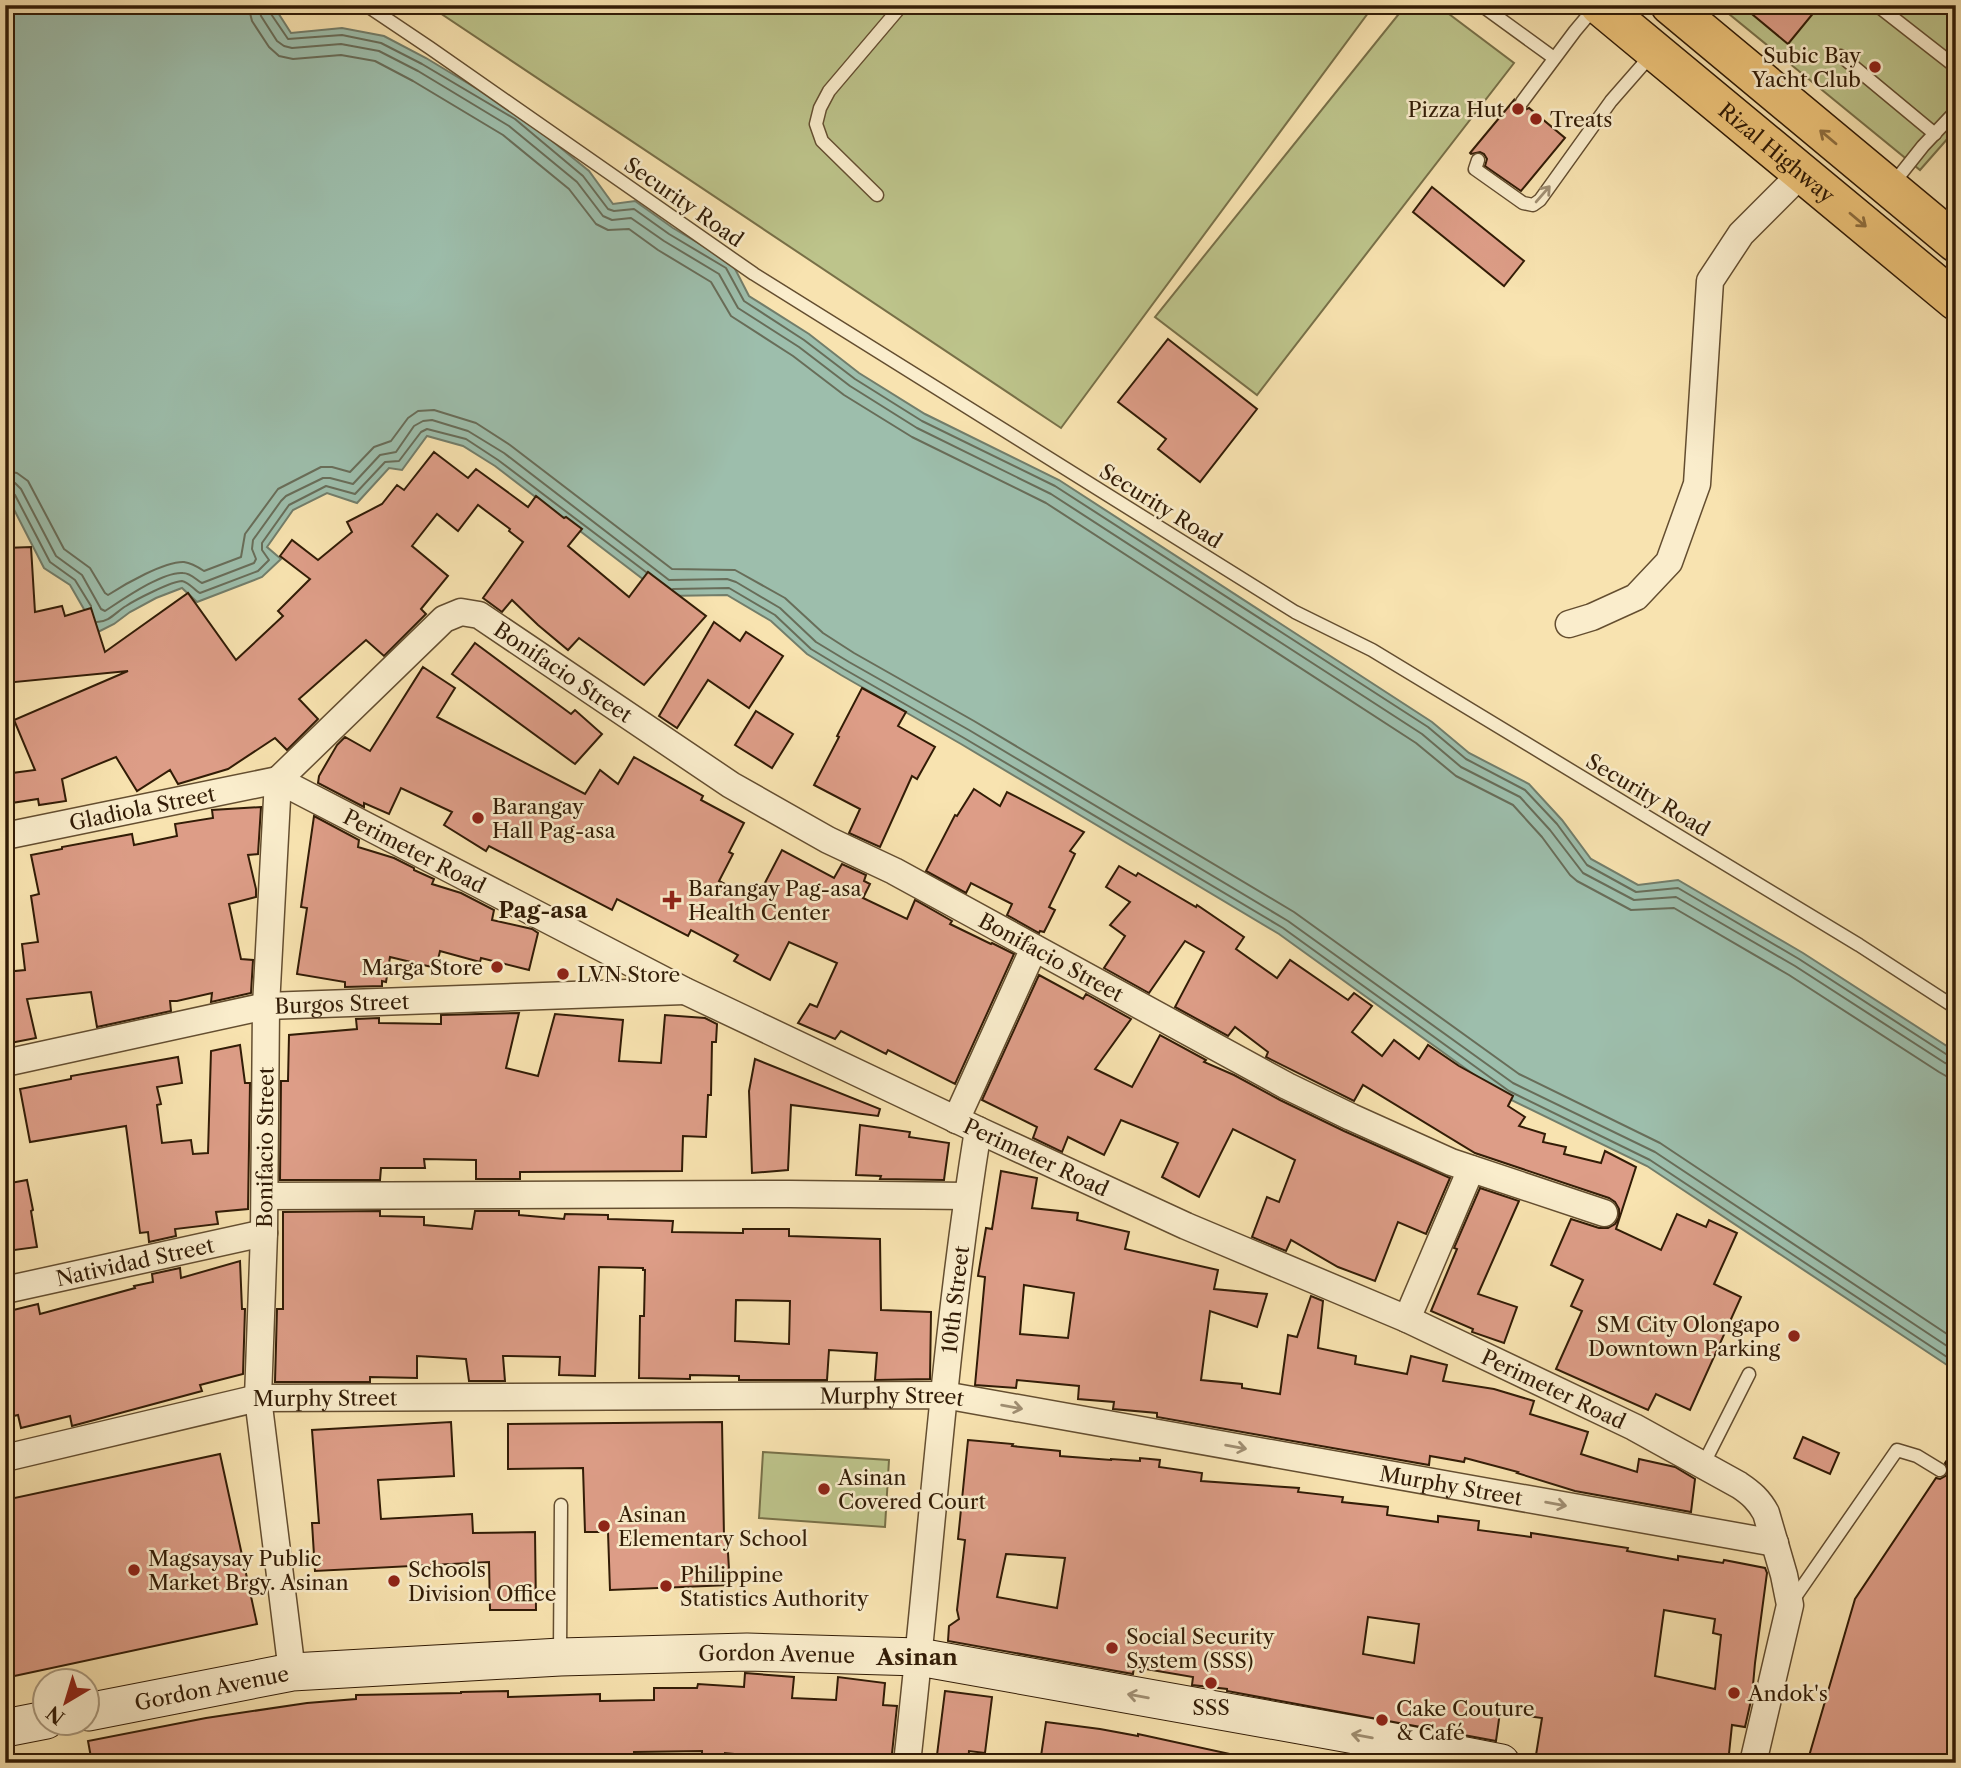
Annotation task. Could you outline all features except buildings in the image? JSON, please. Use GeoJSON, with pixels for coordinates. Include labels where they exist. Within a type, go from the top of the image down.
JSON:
{"type":"FeatureCollection","features":[{"type":"Feature","properties":{"kind":"main road","name":"Rizal Highway"},"geometry":{"type":"LineString","coordinates":[[1598,5],[1956,301]]}},
{"type":"Feature","properties":{"kind":"main road"},"geometry":{"type":"LineString","coordinates":[[1670,5],[1956,243]]}},
{"type":"Feature","properties":{"kind":"main road","name":"Gordon Avenue"},"geometry":{"type":"LineString","coordinates":[[102,1709],[292,1672],[560,1657],[747,1652],[919,1657],[1501,1763]]}},
{"type":"Feature","properties":{"kind":"main road"},"geometry":{"type":"LineString","coordinates":[[5,1728],[32,1723]]}},
{"type":"Feature","properties":{"kind":"street"},"geometry":{"type":"LineString","coordinates":[[1569,624],[1592,617],[1636,597],[1669,562],[1697,484],[1710,281],[1741,234],[1802,173]]}},
{"type":"Feature","properties":{"kind":"street","name":"Bonifacio Street"},"geometry":{"type":"LineString","coordinates":[[292,1672],[258,1398],[265,1196],[266,1006],[278,780],[444,619],[461,612],[479,615],[731,785],[828,840],[894,871],[1315,1100],[1451,1162],[1604,1213]]}},
{"type":"Feature","properties":{"kind":"street","name":"Gladiola Street"},"geometry":{"type":"LineString","coordinates":[[5,836],[278,780]]}},
{"type":"Feature","properties":{"kind":"street","name":"Perimeter Road"},"geometry":{"type":"LineString","coordinates":[[278,780],[685,991],[1186,1226],[1407,1319],[1634,1427],[1755,1496],[1766,1513],[1790,1605]]}},
{"type":"Feature","properties":{"kind":"street","name":"10th Street"},"geometry":{"type":"LineString","coordinates":[[907,1763],[967,1196],[967,1125],[1034,948]]}},
{"type":"Feature","properties":{"kind":"street","name":"Burgos Street"},"geometry":{"type":"LineString","coordinates":[[5,1063],[266,1006],[685,991]]}},
{"type":"Feature","properties":{"kind":"street"},"geometry":{"type":"LineString","coordinates":[[1407,1319],[1471,1169]]}},
{"type":"Feature","properties":{"kind":"street"},"geometry":{"type":"LineString","coordinates":[[265,1196],[967,1196]]}},
{"type":"Feature","properties":{"kind":"street","name":"Natividad Street"},"geometry":{"type":"LineString","coordinates":[[5,1290],[264,1233]]}},
{"type":"Feature","properties":{"kind":"street","name":"Murphy Street"},"geometry":{"type":"LineString","coordinates":[[5,1458],[258,1398],[944,1395],[1775,1543]]}},
{"type":"Feature","properties":{"kind":"street"},"geometry":{"type":"LineString","coordinates":[[1754,1763],[1790,1605]]}},
{"type":"Feature","properties":{"kind":"lane","name":"Security Road"},"geometry":{"type":"LineString","coordinates":[[366,5],[766,281],[1294,612],[1371,650],[1859,945],[1956,1008]]}},
{"type":"Feature","properties":{"kind":"lane"},"geometry":{"type":"LineString","coordinates":[[877,195],[822,141],[816,124],[820,108],[830,91],[902,5]]}},
{"type":"Feature","properties":{"kind":"lane"},"geometry":{"type":"LineString","coordinates":[[1482,5],[1554,58]]}},
{"type":"Feature","properties":{"kind":"lane"},"geometry":{"type":"LineString","coordinates":[[1522,102],[1598,5]]}},
{"type":"Feature","properties":{"kind":"lane"},"geometry":{"type":"LineString","coordinates":[[1878,6],[1956,68]]}},
{"type":"Feature","properties":{"kind":"lane"},"geometry":{"type":"LineString","coordinates":[[1478,160],[1475,169],[1523,203],[1533,205],[1540,200],[1611,101],[1655,51]]}},
{"type":"Feature","properties":{"kind":"lane"},"geometry":{"type":"LineString","coordinates":[[1841,56],[1935,134]]}},
{"type":"Feature","properties":{"kind":"lane"},"geometry":{"type":"LineString","coordinates":[[1890,188],[1923,146],[1956,111]]}},
{"type":"Feature","properties":{"kind":"lane"},"geometry":{"type":"LineString","coordinates":[[1703,1465],[1749,1374]]}},
{"type":"Feature","properties":{"kind":"lane"},"geometry":{"type":"LineString","coordinates":[[1790,1605],[1897,1450],[1917,1456],[1940,1471]]}},
{"type":"Feature","properties":{"kind":"lane"},"geometry":{"type":"LineString","coordinates":[[560,1657],[561,1505]]}},
{"type":"Feature","properties":{"kind":"green space"},"geometry":{"type":"Polygon","coordinates":[[[428,5],[1374,5],[1061,428],[428,5]]]}},
{"type":"Feature","properties":{"kind":"green space"},"geometry":{"type":"Polygon","coordinates":[[[1406,5],[1437,5],[1514,63],[1257,395],[1155,317],[1406,5]]]}},
{"type":"Feature","properties":{"kind":"green space","name":"Subic Bay Yacht Club"},"geometry":{"type":"Polygon","coordinates":[[[1718,5],[1956,5],[1956,129],[1920,170],[1718,5]]]}},
{"type":"Feature","properties":{"kind":"green space","name":"Asinan Covered Court"},"geometry":{"type":"Polygon","coordinates":[[[763,1452],[889,1460],[885,1527],[759,1518],[763,1452]]]}},
{"type":"Feature","properties":{"kind":"water"},"geometry":{"type":"Polygon","coordinates":[[[5,5],[273,5],[291,33],[342,28],[384,36],[426,58],[519,114],[589,171],[613,204],[635,201],[673,228],[732,263],[749,296],[809,334],[859,373],[925,414],[1059,480],[1432,722],[1469,753],[1529,784],[1562,820],[1591,859],[1638,885],[1678,880],[1803,953],[1956,1052],[1956,1371],[1647,1166],[1505,1097],[1279,934],[841,675],[807,654],[771,621],[727,595],[665,596],[495,466],[463,446],[427,436],[402,470],[389,468],[357,503],[327,493],[293,510],[267,547],[281,559],[262,577],[197,602],[182,588],[156,598],[94,634],[70,585],[44,568],[5,492],[5,5]]]}},
{"type":"Feature","properties":{"kind":"place","name":"Subic Bay Yacht Club"},"geometry":{"type":"Point","coordinates":[1875,67]}},
{"type":"Feature","properties":{"kind":"place","name":"Pizza Hut"},"geometry":{"type":"Point","coordinates":[1518,109]}},
{"type":"Feature","properties":{"kind":"place","name":"Treats"},"geometry":{"type":"Point","coordinates":[1536,119]}},
{"type":"Feature","properties":{"kind":"place","name":"Barangay Hall Pag-asa"},"geometry":{"type":"Point","coordinates":[478,818]}},
{"type":"Feature","properties":{"kind":"place","name":"Barangay Pag-asa Health Center"},"geometry":{"type":"Point","coordinates":[672,900]}},
{"type":"Feature","properties":{"kind":"place","name":"Marga Store"},"geometry":{"type":"Point","coordinates":[497,967]}},
{"type":"Feature","properties":{"kind":"place","name":"LVN Store"},"geometry":{"type":"Point","coordinates":[563,974]}},
{"type":"Feature","properties":{"kind":"place","name":"SM City Olongapo Downtown Parking"},"geometry":{"type":"Point","coordinates":[1794,1336]}},
{"type":"Feature","properties":{"kind":"place","name":"Asinan Covered Court"},"geometry":{"type":"Point","coordinates":[824,1489]}},
{"type":"Feature","properties":{"kind":"place","name":"Asinan Elementary School"},"geometry":{"type":"Point","coordinates":[604,1526]}},
{"type":"Feature","properties":{"kind":"place","name":"Magsaysay Public Market Brgy. Asinan"},"geometry":{"type":"Point","coordinates":[134,1570]}},
{"type":"Feature","properties":{"kind":"place","name":"Schools Division Office"},"geometry":{"type":"Point","coordinates":[394,1581]}},
{"type":"Feature","properties":{"kind":"place","name":"Philippine Statistics Authority"},"geometry":{"type":"Point","coordinates":[666,1586]}},
{"type":"Feature","properties":{"kind":"place","name":"Social Security System (SSS)"},"geometry":{"type":"Point","coordinates":[1112,1648]}},
{"type":"Feature","properties":{"kind":"place","name":"SSS"},"geometry":{"type":"Point","coordinates":[1211,1683]}},
{"type":"Feature","properties":{"kind":"place","name":"Andok's"},"geometry":{"type":"Point","coordinates":[1734,1693]}},
{"type":"Feature","properties":{"kind":"place","name":"Cake Couture & Café"},"geometry":{"type":"Point","coordinates":[1382,1720]}},
{"type":"Feature","properties":{"kind":"district","name":"Pag-asa"},"geometry":{"type":"Point","coordinates":[543,910]}},
{"type":"Feature","properties":{"kind":"district","name":"Asinan"},"geometry":{"type":"Point","coordinates":[917,1657]}}]}
